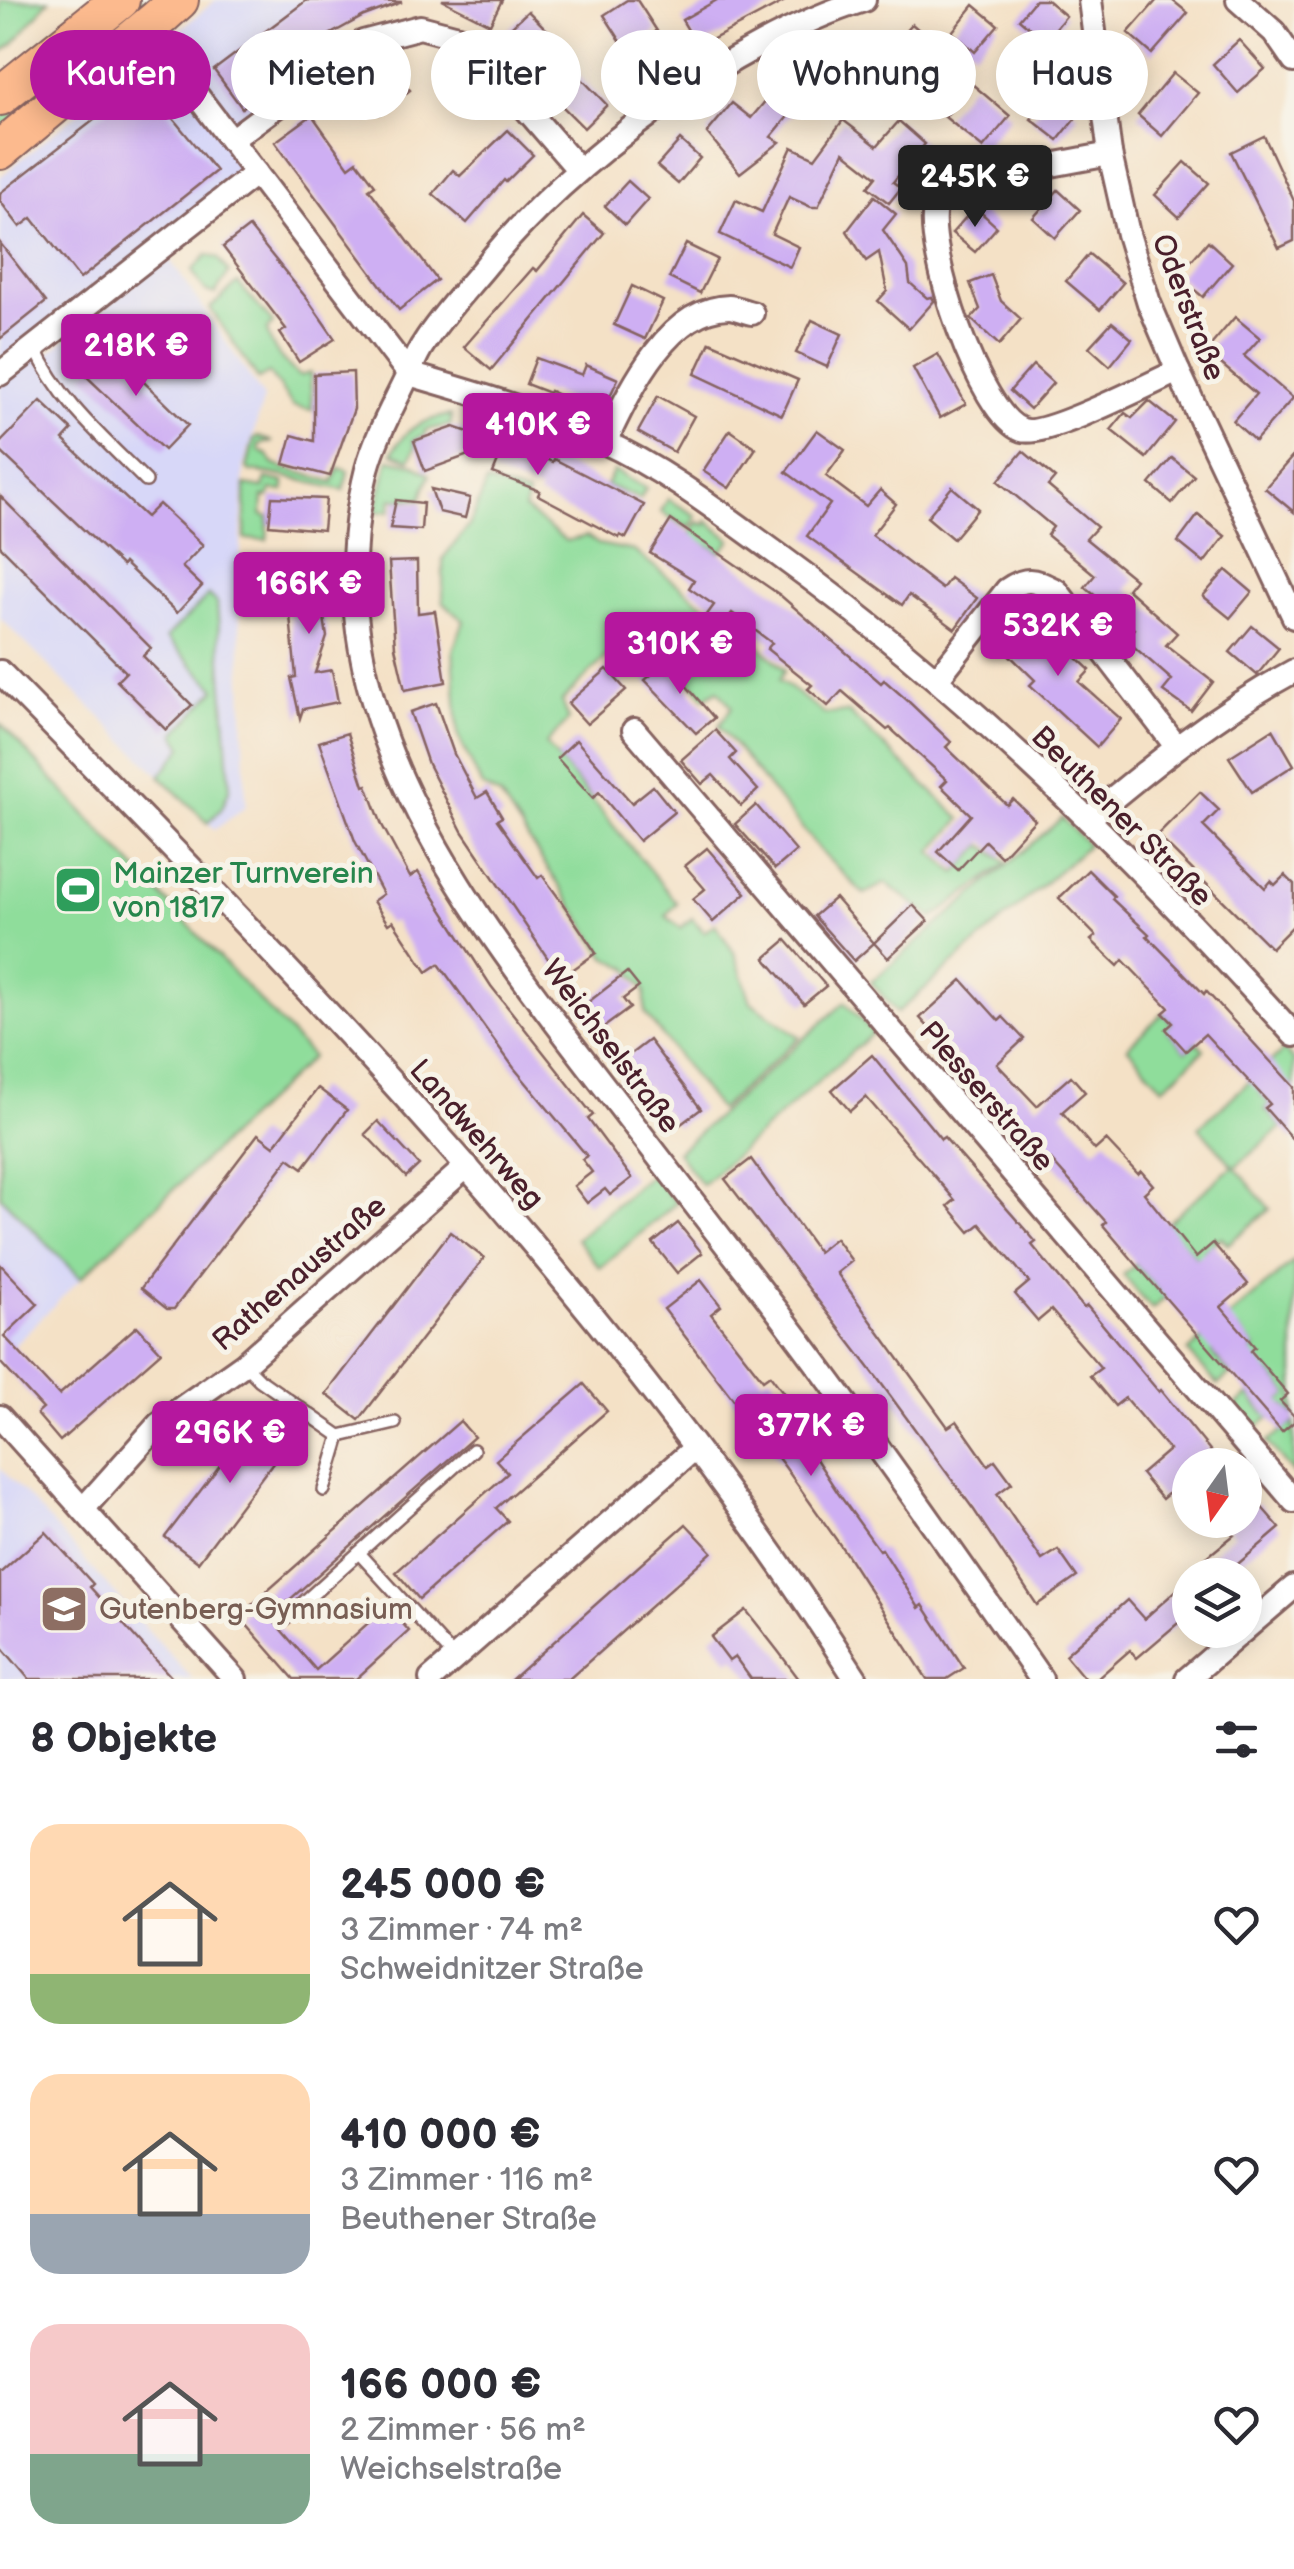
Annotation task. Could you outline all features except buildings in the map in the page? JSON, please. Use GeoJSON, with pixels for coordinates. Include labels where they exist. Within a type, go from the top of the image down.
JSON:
{"type":"FeatureCollection","features":[{"type":"Feature","properties":{"kind":"main road"},"geometry":{"type":"LineString","coordinates":[[0,96],[120,0]]}},
{"type":"Feature","properties":{"kind":"main road"},"geometry":{"type":"LineString","coordinates":[[0,150],[163,16]]}},
{"type":"Feature","properties":{"kind":"street","name":"Weichselstraße"},"geometry":{"type":"LineString","coordinates":[[864,0],[761,44],[692,85],[579,170],[506,239],[421,346],[368,464],[358,512],[358,620],[382,734],[416,815],[443,863],[519,975],[890,1462],[1041,1679]]}},
{"type":"Feature","properties":{"kind":"street","name":"Oderstraße"},"geometry":{"type":"LineString","coordinates":[[1090,0],[1110,154],[1149,303],[1294,617]]}},
{"type":"Feature","properties":{"kind":"street"},"geometry":{"type":"LineString","coordinates":[[1238,0],[1274,32],[1294,61]]}},
{"type":"Feature","properties":{"kind":"street"},"geometry":{"type":"LineString","coordinates":[[163,16],[231,140],[409,374]]}},
{"type":"Feature","properties":{"kind":"street"},"geometry":{"type":"LineString","coordinates":[[231,140],[364,42],[420,27],[458,37],[481,57],[579,170]]}},
{"type":"Feature","properties":{"kind":"street"},"geometry":{"type":"LineString","coordinates":[[1110,154],[960,182],[944,190],[935,205],[934,223],[955,325],[998,408],[1022,430],[1048,429],[1178,371]]}},
{"type":"Feature","properties":{"kind":"street"},"geometry":{"type":"LineString","coordinates":[[0,374],[256,173]]}},
{"type":"Feature","properties":{"kind":"street"},"geometry":{"type":"LineString","coordinates":[[605,442],[634,381],[666,338],[701,315],[729,308],[752,313]]}},
{"type":"Feature","properties":{"kind":"street","name":"Beuthener Straße"},"geometry":{"type":"LineString","coordinates":[[409,374],[485,396],[605,442],[700,498],[822,586],[937,679],[1088,819],[1294,1035]]}},
{"type":"Feature","properties":{"kind":"street"},"geometry":{"type":"LineString","coordinates":[[937,679],[1007,590],[1020,580],[1036,581],[1057,591],[1176,746]]}},
{"type":"Feature","properties":{"kind":"street"},"geometry":{"type":"LineString","coordinates":[[1088,819],[1220,714],[1294,671]]}},
{"type":"Feature","properties":{"kind":"street","name":"Landwehrweg"},"geometry":{"type":"LineString","coordinates":[[0,672],[178,852],[467,1166],[560,1276],[694,1448],[851,1677]]}},
{"type":"Feature","properties":{"kind":"street","name":"Plesserstraße"},"geometry":{"type":"LineString","coordinates":[[634,730],[1294,1501]]}},
{"type":"Feature","properties":{"kind":"street","name":"Rathenaustraße"},"geometry":{"type":"LineString","coordinates":[[84,1508],[159,1424],[244,1364],[467,1166]]}},
{"type":"Feature","properties":{"kind":"street"},"geometry":{"type":"LineString","coordinates":[[0,1417],[235,1679]]}},
{"type":"Feature","properties":{"kind":"street"},"geometry":{"type":"LineString","coordinates":[[432,1679],[694,1448]]}},
{"type":"Feature","properties":{"kind":"street"},"geometry":{"type":"LineString","coordinates":[[1262,1615],[1294,1587]]}},
{"type":"Feature","properties":{"kind":"street"},"geometry":{"type":"LineString","coordinates":[[1187,1679],[1223,1648]]}},
{"type":"Feature","properties":{"kind":"lane"},"geometry":{"type":"LineString","coordinates":[[34,347],[46,374],[146,481]]}},
{"type":"Feature","properties":{"kind":"lane"},"geometry":{"type":"LineString","coordinates":[[244,1364],[260,1380],[340,1436],[396,1422]]}},
{"type":"Feature","properties":{"kind":"lane"},"geometry":{"type":"LineString","coordinates":[[324,1490],[340,1436]]}},
{"type":"Feature","properties":{"kind":"lane"},"geometry":{"type":"LineString","coordinates":[[284,1620],[473,1450]]}},
{"type":"Feature","properties":{"kind":"lane"},"geometry":{"type":"LineString","coordinates":[[359,1553],[455,1658]]}},
{"type":"Feature","properties":{"kind":"shaded area"},"geometry":{"type":"Polygon","coordinates":[[[216,0],[306,0],[330,30],[231,30],[231,120],[258,120],[232,139],[256,173],[35,347],[45,356],[168,257],[264,398],[244,465],[239,597],[246,806],[215,830],[0,618],[0,177],[70,120],[211,120],[211,30],[179,30],[216,0]]]}},
{"type":"Feature","properties":{"kind":"shaded area"},"geometry":{"type":"Polygon","coordinates":[[[0,1196],[81,1278],[0,1359],[0,1196]]]}},
{"type":"Feature","properties":{"kind":"shaded area","name":"Gutenberg-Gymnasium"},"geometry":{"type":"Polygon","coordinates":[[[0,1468],[26,1495],[192,1679],[0,1679],[0,1468]]]}},
{"type":"Feature","properties":{"kind":"green space"},"geometry":{"type":"Polygon","coordinates":[[[0,0],[49,0],[14,43],[0,53],[0,0]]]}},
{"type":"Feature","properties":{"kind":"green space"},"geometry":{"type":"Polygon","coordinates":[[[137,0],[158,0],[123,30],[100,30],[137,0]]]}},
{"type":"Feature","properties":{"kind":"green space"},"geometry":{"type":"Polygon","coordinates":[[[30,86],[30,109],[0,135],[0,110],[30,86]]]}},
{"type":"Feature","properties":{"kind":"green space"},"geometry":{"type":"Polygon","coordinates":[[[207,255],[218,258],[229,273],[215,294],[205,291],[192,271],[207,255]]]}},
{"type":"Feature","properties":{"kind":"green space"},"geometry":{"type":"Polygon","coordinates":[[[238,283],[273,323],[267,330],[279,356],[299,376],[310,373],[312,410],[293,406],[269,373],[258,379],[210,308],[238,283]]]}},
{"type":"Feature","properties":{"kind":"green space"},"geometry":{"type":"Polygon","coordinates":[[[451,415],[451,425],[425,430],[425,434],[413,440],[415,448],[410,460],[392,453],[416,426],[451,415]]]}},
{"type":"Feature","properties":{"kind":"green space"},"geometry":{"type":"Polygon","coordinates":[[[254,438],[273,442],[259,444],[259,451],[280,467],[333,482],[339,468],[348,471],[344,490],[250,472],[247,468],[254,438]]]}},
{"type":"Feature","properties":{"kind":"green space"},"geometry":{"type":"Polygon","coordinates":[[[389,459],[413,464],[430,475],[421,499],[392,499],[390,511],[375,512],[389,459]]]}},
{"type":"Feature","properties":{"kind":"green space"},"geometry":{"type":"Polygon","coordinates":[[[614,471],[646,488],[640,499],[606,485],[614,471]]]}},
{"type":"Feature","properties":{"kind":"green space"},"geometry":{"type":"Polygon","coordinates":[[[266,478],[284,482],[284,491],[271,490],[269,497],[263,497],[262,515],[268,517],[267,540],[245,539],[245,485],[263,488],[266,478]]]}},
{"type":"Feature","properties":{"kind":"green space"},"geometry":{"type":"Polygon","coordinates":[[[487,482],[528,495],[524,509],[566,541],[587,536],[598,544],[634,551],[707,607],[694,627],[715,644],[725,630],[741,639],[746,633],[785,670],[779,680],[825,714],[848,712],[961,819],[932,852],[956,873],[983,845],[1007,863],[933,918],[886,883],[864,894],[823,854],[719,726],[732,707],[718,690],[705,698],[663,652],[635,670],[612,651],[562,701],[569,720],[546,744],[677,903],[666,916],[681,928],[692,918],[704,932],[715,924],[735,954],[751,1002],[800,1037],[719,1110],[645,1013],[645,990],[628,968],[606,957],[500,796],[482,786],[458,736],[453,650],[464,621],[443,602],[443,558],[469,526],[487,482]]]}},
{"type":"Feature","properties":{"kind":"green space"},"geometry":{"type":"Polygon","coordinates":[[[668,499],[697,516],[689,528],[661,512],[668,499]]]}},
{"type":"Feature","properties":{"kind":"green space"},"geometry":{"type":"Polygon","coordinates":[[[707,521],[731,540],[721,552],[689,536],[698,522],[706,525],[707,521]]]}},
{"type":"Feature","properties":{"kind":"green space"},"geometry":{"type":"Polygon","coordinates":[[[209,595],[217,602],[230,788],[222,808],[208,823],[160,776],[183,747],[175,734],[216,689],[166,638],[209,595]]]}},
{"type":"Feature","properties":{"kind":"green space","name":"Mainzer Turnverein von 1817"},"geometry":{"type":"Polygon","coordinates":[[[0,723],[312,1057],[81,1278],[0,1196],[0,723]]]}},
{"type":"Feature","properties":{"kind":"green space"},"geometry":{"type":"Polygon","coordinates":[[[1062,818],[1088,845],[897,1013],[871,982],[1062,818]]]}},
{"type":"Feature","properties":{"kind":"green space"},"geometry":{"type":"Polygon","coordinates":[[[845,1002],[873,1033],[702,1185],[677,1152],[845,1002]]]}},
{"type":"Feature","properties":{"kind":"green space"},"geometry":{"type":"Polygon","coordinates":[[[1163,1013],[1173,1023],[1167,1030],[1186,1051],[1197,1042],[1204,1050],[1163,1088],[1127,1047],[1163,1013]]]}},
{"type":"Feature","properties":{"kind":"green space"},"geometry":{"type":"Polygon","coordinates":[[[1284,1050],[1294,1061],[1294,1087],[1260,1093],[1270,1104],[1265,1109],[1282,1127],[1235,1167],[1270,1209],[1228,1244],[1221,1237],[1204,1251],[1203,1266],[1152,1309],[1123,1275],[1136,1264],[1159,1290],[1196,1258],[1173,1232],[1152,1236],[1233,1166],[1199,1127],[1284,1050]]]}},
{"type":"Feature","properties":{"kind":"green space"},"geometry":{"type":"Polygon","coordinates":[[[652,1173],[676,1203],[600,1268],[576,1239],[652,1173]]]}},
{"type":"Feature","properties":{"kind":"green space"},"geometry":{"type":"Polygon","coordinates":[[[1294,1261],[1294,1416],[1284,1405],[1255,1429],[1235,1406],[1248,1395],[1265,1414],[1288,1394],[1272,1375],[1247,1359],[1218,1385],[1188,1352],[1294,1261]],[[1239,1329],[1212,1353],[1227,1371],[1255,1348],[1239,1329]]]}},
{"type":"Feature","properties":{"kind":"green space"},"geometry":{"type":"Polygon","coordinates":[[[1294,1422],[1294,1474],[1267,1442],[1294,1422]]]}},
{"type":"Feature","properties":{"kind":"place","name":"Mainzer Turnverein von 1817"},"geometry":{"type":"Point","coordinates":[78,890]}},
{"type":"Feature","properties":{"kind":"place","name":"Gutenberg-Gymnasium"},"geometry":{"type":"Point","coordinates":[64,1609]}}]}
